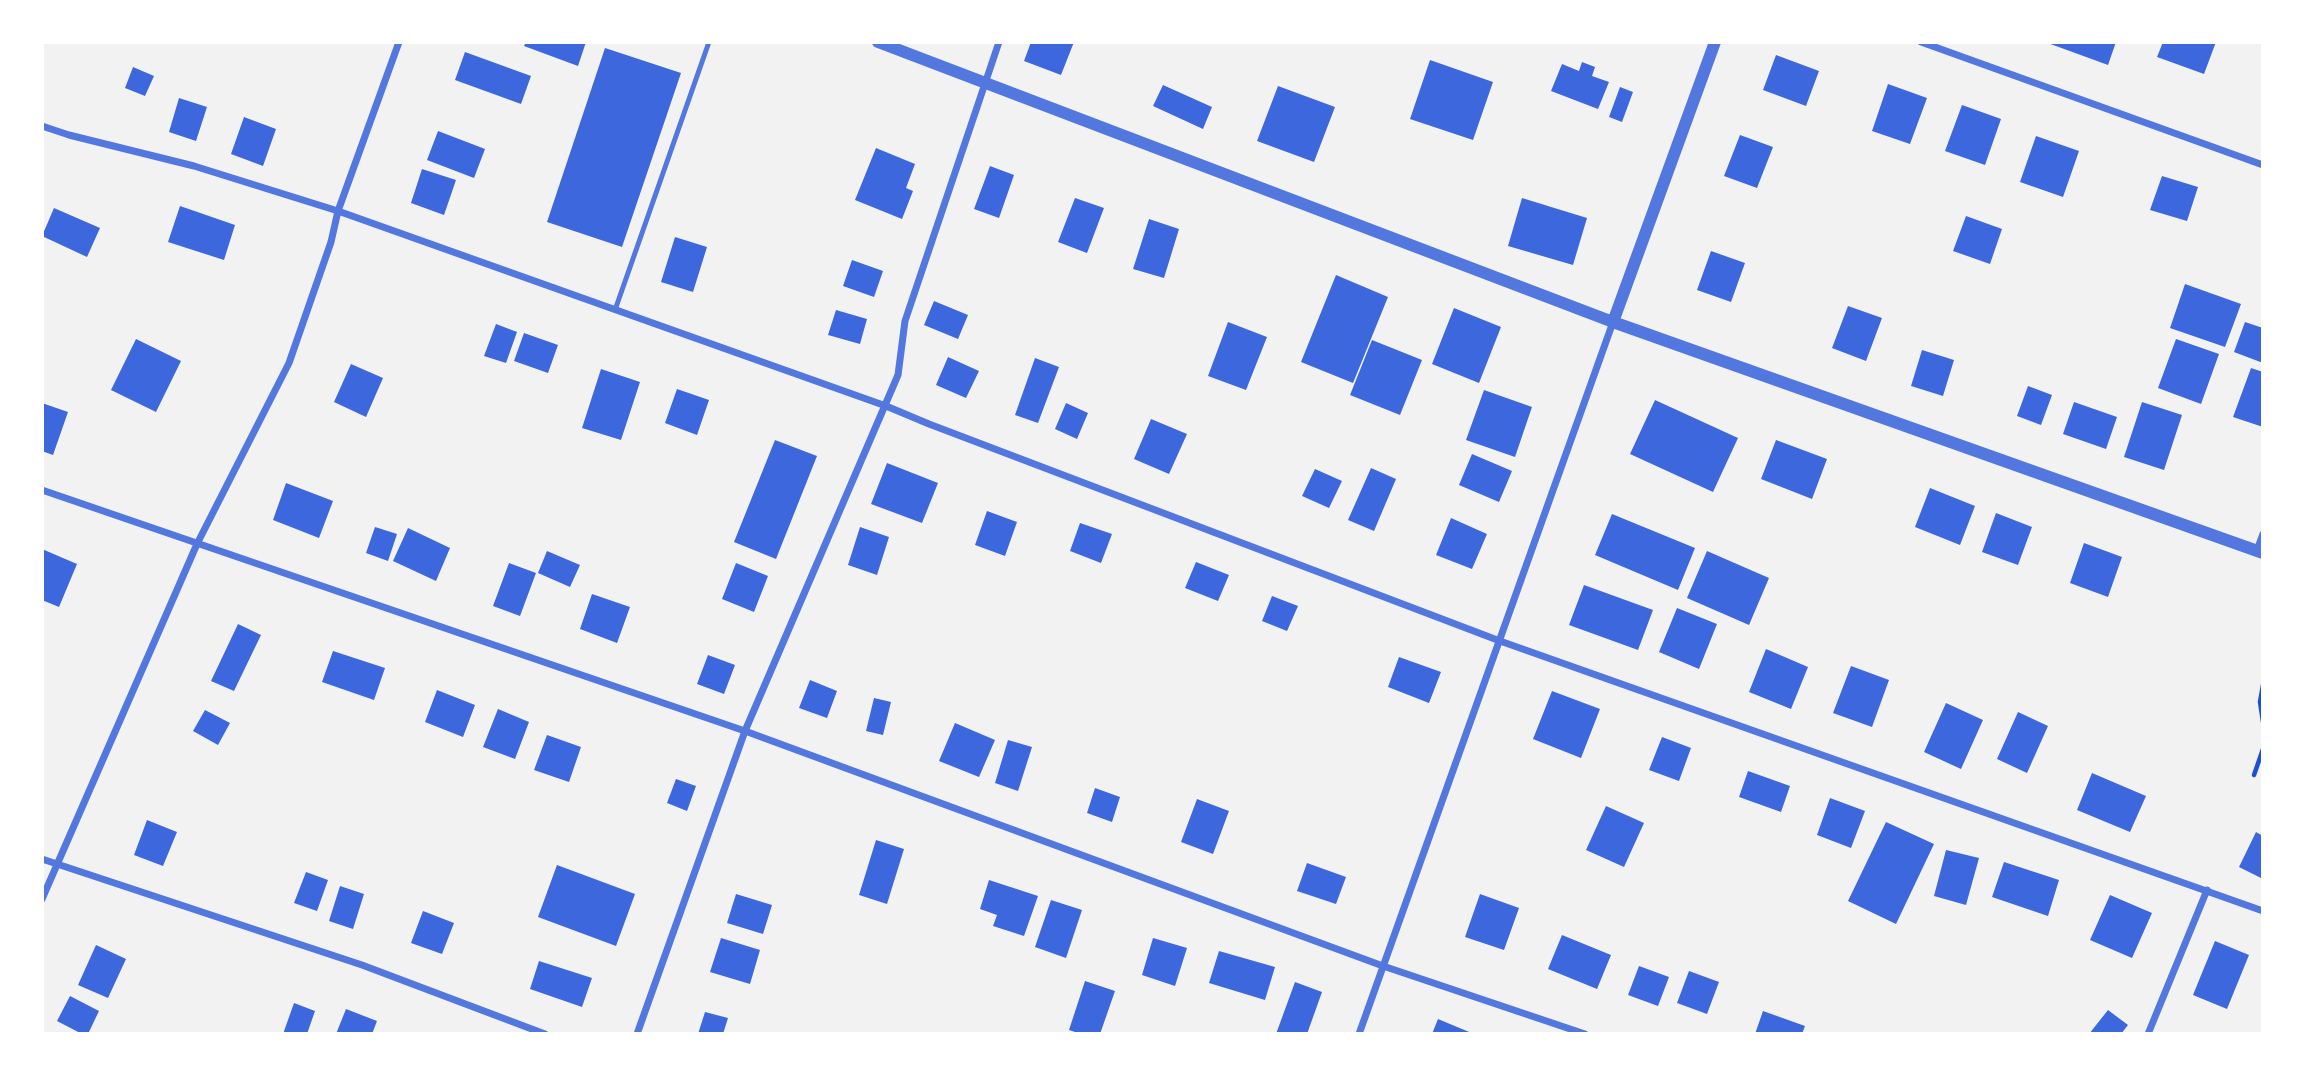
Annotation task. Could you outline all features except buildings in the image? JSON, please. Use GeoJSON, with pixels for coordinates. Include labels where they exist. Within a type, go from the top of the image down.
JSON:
{"type":"FeatureCollection","features":[{"type":"Feature","properties":{"kind":"street"},"geometry":{"type":"LineString","coordinates":[[42,899],[197,544],[289,363],[331,242],[338,211],[399,42]]}},
{"type":"Feature","properties":{"kind":"street"},"geometry":{"type":"LineString","coordinates":[[878,42],[1613,323],[2260,551],[2263,534]]}},
{"type":"Feature","properties":{"kind":"street"},"geometry":{"type":"LineString","coordinates":[[637,1034],[745,731],[898,375],[905,321],[999,42]]}},
{"type":"Feature","properties":{"kind":"street"},"geometry":{"type":"LineString","coordinates":[[1359,1034],[1716,42]]}},
{"type":"Feature","properties":{"kind":"street"},"geometry":{"type":"LineString","coordinates":[[1922,42],[2263,165]]}},
{"type":"Feature","properties":{"kind":"street"},"geometry":{"type":"LineString","coordinates":[[42,126],[194,166],[338,211],[886,406],[1500,641],[2263,911]]}},
{"type":"Feature","properties":{"kind":"street"},"geometry":{"type":"LineString","coordinates":[[42,490],[745,731],[1383,966],[1585,1034]]}},
{"type":"Feature","properties":{"kind":"street"},"geometry":{"type":"LineString","coordinates":[[42,859],[362,965],[545,1034]]}},
{"type":"Feature","properties":{"kind":"street"},"geometry":{"type":"LineString","coordinates":[[2148,1034],[2207,890]]}},
{"type":"Feature","properties":{"kind":"lane"},"geometry":{"type":"LineString","coordinates":[[615,310],[709,42]]}},
{"type":"Feature","properties":{"kind":"path"},"geometry":{"type":"LineString","coordinates":[[2263,685],[2260,702],[2263,722]]}},
{"type":"Feature","properties":{"kind":"path"},"geometry":{"type":"LineString","coordinates":[[2254,775],[2263,749]]}}]}
